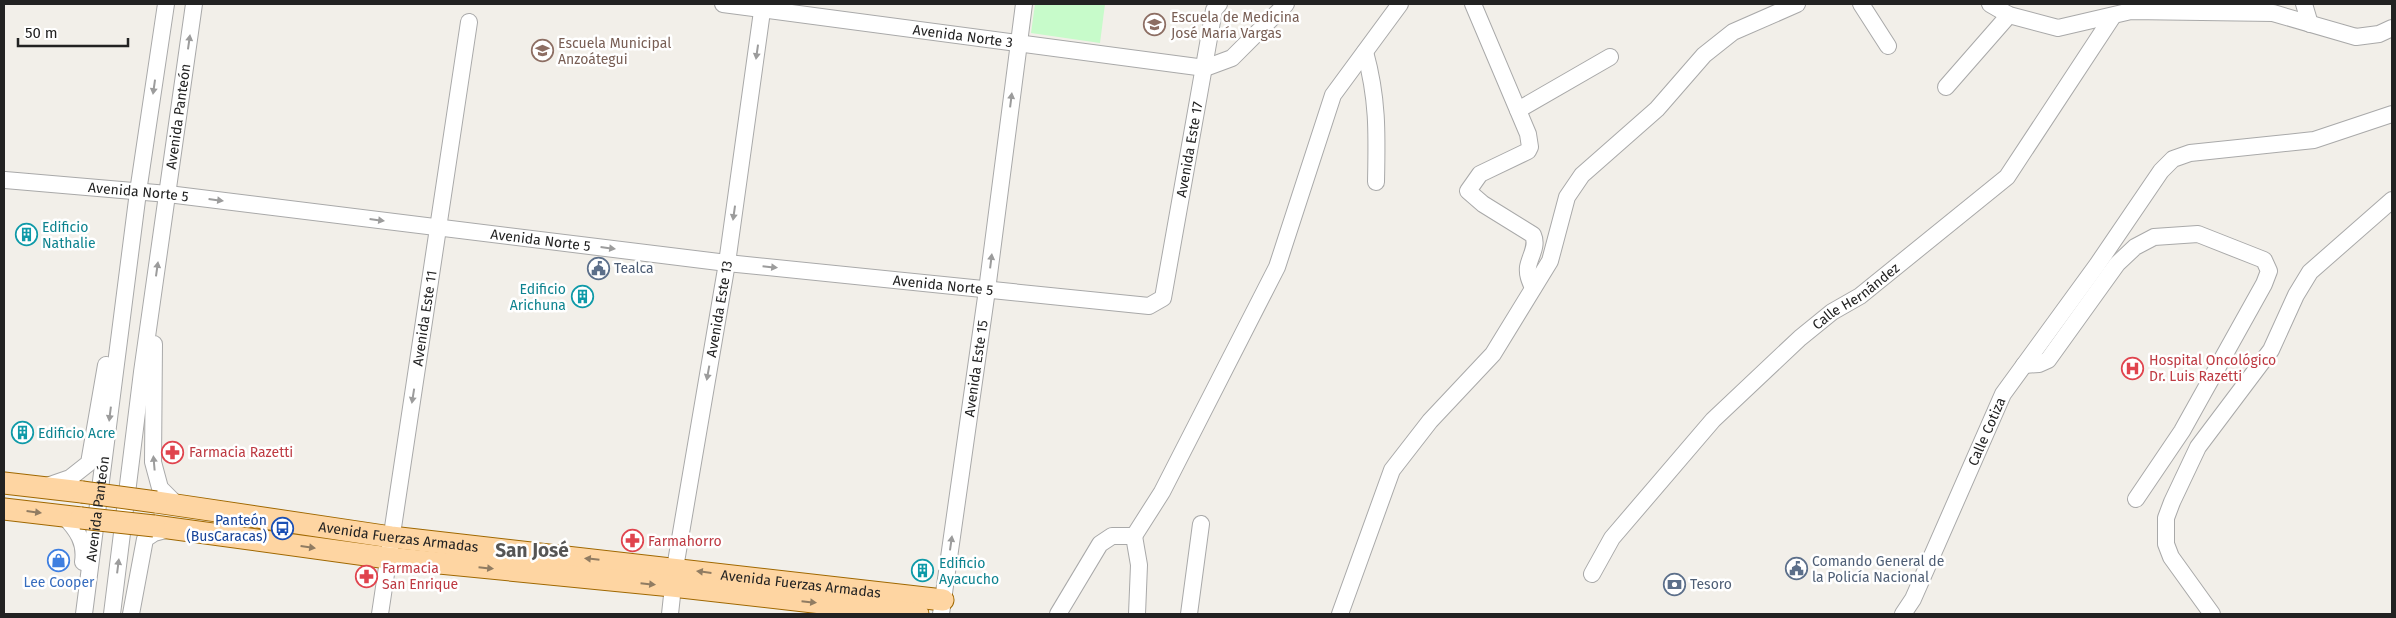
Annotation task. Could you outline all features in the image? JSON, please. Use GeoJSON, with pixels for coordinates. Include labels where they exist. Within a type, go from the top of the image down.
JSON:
{"type":"FeatureCollection","features":[{"type":"Feature","properties":{"kind":"main road","name":"Avenida Fuerzas Armadas"},"geometry":{"type":"LineString","coordinates":[[4,483],[166,503],[390,548]]}},
{"type":"Feature","properties":{"kind":"main road","name":"Avenida Fuerzas Armadas"},"geometry":{"type":"LineString","coordinates":[[4,509],[163,527],[674,577],[943,609]]}},
{"type":"Feature","properties":{"kind":"main road","name":"Avenida Fuerzas Armadas"},"geometry":{"type":"LineString","coordinates":[[674,577],[918,614]]}},
{"type":"Feature","properties":{"kind":"street","name":"Avenida Panteón"},"geometry":{"type":"LineString","coordinates":[[84,614],[138,192],[166,4]]}},
{"type":"Feature","properties":{"kind":"street","name":"Avenida Panteón"},"geometry":{"type":"LineString","coordinates":[[112,614],[194,4]]}},
{"type":"Feature","properties":{"kind":"street","name":"Avenida Norte 3"},"geometry":{"type":"LineString","coordinates":[[723,4],[763,6],[1205,68]]}},
{"type":"Feature","properties":{"kind":"street","name":"Avenida Este 15"},"geometry":{"type":"LineString","coordinates":[[943,609],[1024,4]]}},
{"type":"Feature","properties":{"kind":"street","name":"Avenida Este 17"},"geometry":{"type":"LineString","coordinates":[[1163,298],[1214,10],[1219,4]]}},
{"type":"Feature","properties":{"kind":"street"},"geometry":{"type":"LineString","coordinates":[[1205,68],[1232,58],[1286,4]]}},
{"type":"Feature","properties":{"kind":"street"},"geometry":{"type":"LineString","coordinates":[[1137,614],[1139,565],[1134,536],[1162,492],[1277,267],[1333,95],[1400,4]]}},
{"type":"Feature","properties":{"kind":"street"},"geometry":{"type":"LineString","coordinates":[[1473,4],[1518,110],[1530,147],[1528,151],[1480,174],[1468,191],[1483,204],[1533,235],[1535,244],[1528,266],[1528,276],[1533,288]]}},
{"type":"Feature","properties":{"kind":"street"},"geometry":{"type":"LineString","coordinates":[[1340,614],[1392,470],[1430,421],[1493,354],[1550,260],[1567,197],[1582,174],[1657,109],[1704,55],[1733,32],[1797,4]]}},
{"type":"Feature","properties":{"kind":"street"},"geometry":{"type":"LineString","coordinates":[[1861,4],[1888,46]]}},
{"type":"Feature","properties":{"kind":"street"},"geometry":{"type":"LineString","coordinates":[[1990,4],[2009,15],[2058,28],[2131,11],[2273,13],[2356,37],[2378,34],[2392,28]]}},
{"type":"Feature","properties":{"kind":"street"},"geometry":{"type":"LineString","coordinates":[[2304,4],[2310,24]]}},
{"type":"Feature","properties":{"kind":"street","name":"Avenida Este 13"},"geometry":{"type":"LineString","coordinates":[[670,614],[674,577],[727,263],[763,6]]}},
{"type":"Feature","properties":{"kind":"street"},"geometry":{"type":"LineString","coordinates":[[1946,87],[2009,15]]}},
{"type":"Feature","properties":{"kind":"street","name":"Calle Hernández"},"geometry":{"type":"LineString","coordinates":[[1592,574],[1612,538],[1713,420],[1800,338],[1832,312],[1860,296],[2007,178],[2112,16]]}},
{"type":"Feature","properties":{"kind":"street","name":"Avenida Este 11"},"geometry":{"type":"LineString","coordinates":[[380,614],[469,22]]}},
{"type":"Feature","properties":{"kind":"street"},"geometry":{"type":"LineString","coordinates":[[1365,52],[1373,82],[1377,114],[1376,182]]}},
{"type":"Feature","properties":{"kind":"street"},"geometry":{"type":"LineString","coordinates":[[1518,110],[1610,57]]}},
{"type":"Feature","properties":{"kind":"street","name":"Calle Cotiza"},"geometry":{"type":"LineString","coordinates":[[1903,614],[1913,599],[2003,394],[2097,265],[2161,171],[2173,159],[2190,153],[2314,140],[2392,114]]}},
{"type":"Feature","properties":{"kind":"street","name":"Avenida Norte 5"},"geometry":{"type":"LineString","coordinates":[[5,180],[168,194],[727,263],[987,290],[1149,306],[1163,298]]}},
{"type":"Feature","properties":{"kind":"street"},"geometry":{"type":"LineString","coordinates":[[2212,614],[2171,557],[2166,544],[2166,518],[2172,502],[2198,447],[2271,350],[2310,272],[2392,200]]}},
{"type":"Feature","properties":{"kind":"street"},"geometry":{"type":"LineString","coordinates":[[2024,365],[2039,364],[2048,360],[2117,264],[2135,247],[2154,237],[2198,234],[2264,260],[2269,270],[2264,284],[2182,431],[2136,499]]}},
{"type":"Feature","properties":{"kind":"street","name":"Avenida Panteón"},"geometry":{"type":"LineString","coordinates":[[43,487],[70,478],[83,470],[89,463],[109,347],[123,314]]}},
{"type":"Feature","properties":{"kind":"street","name":"Avenida Panteón"},"geometry":{"type":"LineString","coordinates":[[151,318],[155,352],[153,462],[166,503]]}},
{"type":"Feature","properties":{"kind":"street","name":"Avenida Panteón"},"geometry":{"type":"LineString","coordinates":[[72,517],[83,542],[84,557],[77,614]]}},
{"type":"Feature","properties":{"kind":"street"},"geometry":{"type":"LineString","coordinates":[[1189,614],[1201,524]]}},
{"type":"Feature","properties":{"kind":"street"},"geometry":{"type":"LineString","coordinates":[[131,614],[145,539],[163,527]]}},
{"type":"Feature","properties":{"kind":"street"},"geometry":{"type":"LineString","coordinates":[[1058,614],[1100,544],[1112,536],[1134,536]]}},
{"type":"Feature","properties":{"kind":"green space"},"geometry":{"type":"Polygon","coordinates":[[[1035,4],[1105,4],[1100,43],[1031,33],[1035,4]]]}},
{"type":"Feature","properties":{"kind":"place","name":"Escuela de Medicina José María Vargas"},"geometry":{"type":"Point","coordinates":[1155,25]}},
{"type":"Feature","properties":{"kind":"place","name":"Escuela Municipal Anzoátegui"},"geometry":{"type":"Point","coordinates":[542,51]}},
{"type":"Feature","properties":{"kind":"place","name":"Edificio Nathalie"},"geometry":{"type":"Point","coordinates":[26,235]}},
{"type":"Feature","properties":{"kind":"place","name":"Tealca"},"geometry":{"type":"Point","coordinates":[598,268]}},
{"type":"Feature","properties":{"kind":"place","name":"Edificio Arichuna"},"geometry":{"type":"Point","coordinates":[582,297]}},
{"type":"Feature","properties":{"kind":"place","name":"Hospital Oncológico Dr. Luis Razetti"},"geometry":{"type":"Point","coordinates":[2133,368]}},
{"type":"Feature","properties":{"kind":"place","name":"Edificio Acre"},"geometry":{"type":"Point","coordinates":[22,433]}},
{"type":"Feature","properties":{"kind":"place","name":"Farmacia Razetti"},"geometry":{"type":"Point","coordinates":[173,452]}},
{"type":"Feature","properties":{"kind":"place","name":"Panteón (BusCaracas)"},"geometry":{"type":"Point","coordinates":[283,528]}},
{"type":"Feature","properties":{"kind":"place","name":"Farmahorro"},"geometry":{"type":"Point","coordinates":[632,541]}},
{"type":"Feature","properties":{"kind":"place","name":"Lee Cooper"},"geometry":{"type":"Point","coordinates":[59,560]}},
{"type":"Feature","properties":{"kind":"place","name":"Comando General de la Policía Nacional"},"geometry":{"type":"Point","coordinates":[1796,569]}},
{"type":"Feature","properties":{"kind":"place","name":"Edificio Ayacucho"},"geometry":{"type":"Point","coordinates":[923,571]}},
{"type":"Feature","properties":{"kind":"place","name":"Farmacia San Enrique"},"geometry":{"type":"Point","coordinates":[366,576]}},
{"type":"Feature","properties":{"kind":"place","name":"Tesoro"},"geometry":{"type":"Point","coordinates":[1674,584]}},
{"type":"Feature","properties":{"kind":"district","name":"San José"},"geometry":{"type":"Point","coordinates":[532,550]}}]}
